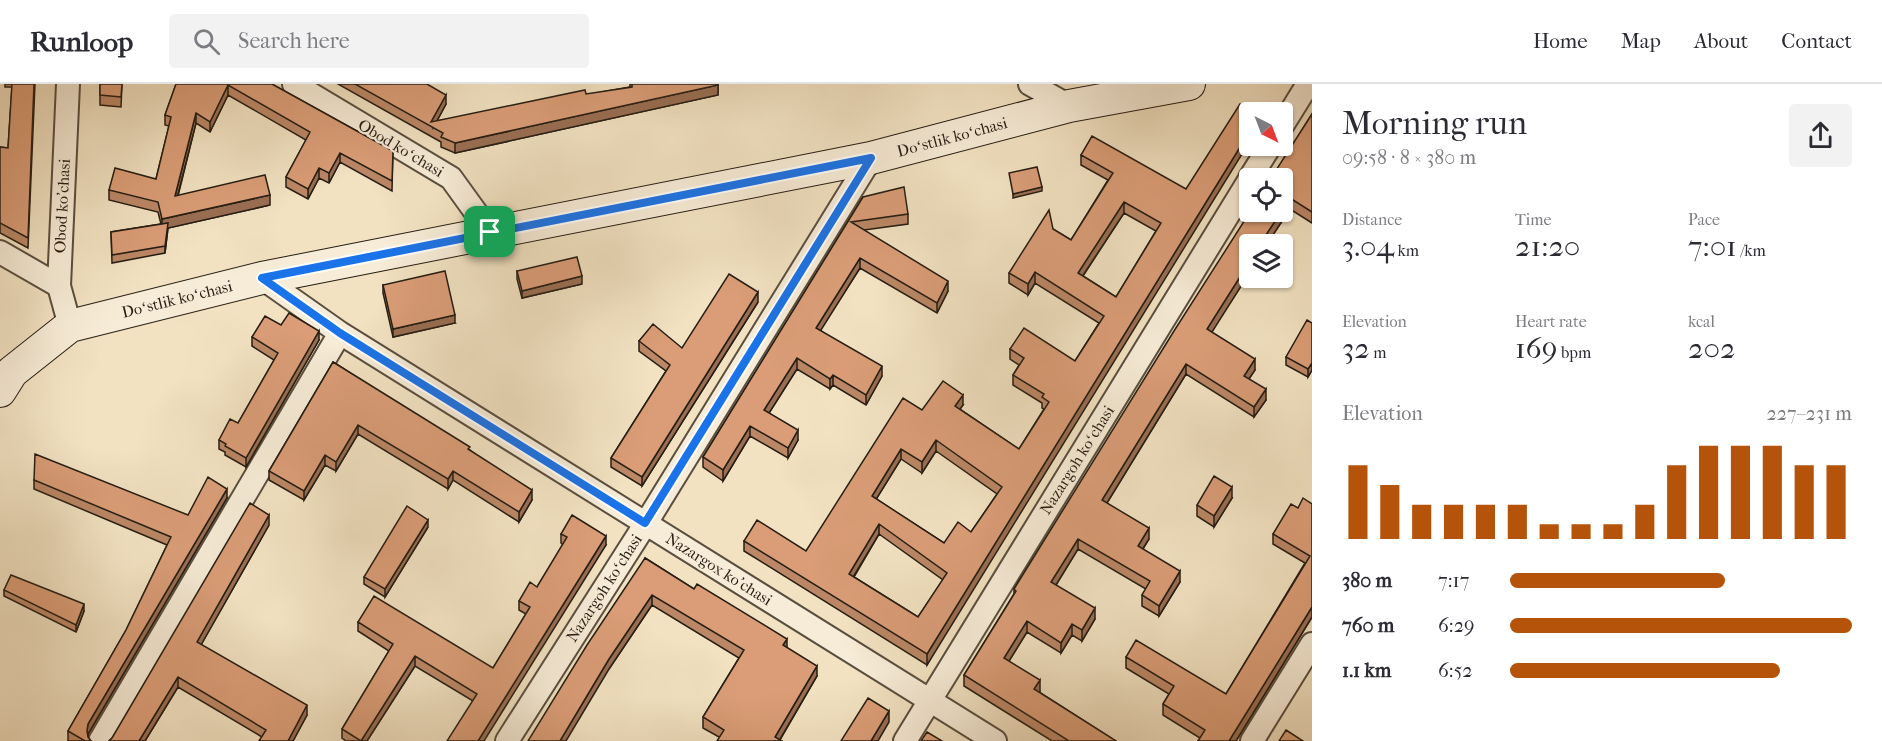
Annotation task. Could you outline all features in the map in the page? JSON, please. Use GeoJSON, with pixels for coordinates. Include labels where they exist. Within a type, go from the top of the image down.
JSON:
{"type":"FeatureCollection","features":[{"type":"Feature","properties":{"kind":"street","name":"Obod ko'chasi"},"geometry":{"type":"LineString","coordinates":[[68,84],[59,286],[70,326]]}},
{"type":"Feature","properties":{"kind":"street","name":"Obod koʻchasi"},"geometry":{"type":"LineString","coordinates":[[294,84],[451,178],[490,232]]}},
{"type":"Feature","properties":{"kind":"street"},"geometry":{"type":"LineString","coordinates":[[1030,84],[1069,106]]}},
{"type":"Feature","properties":{"kind":"street","name":"Doʻstlik koʻchasi"},"geometry":{"type":"LineString","coordinates":[[0,391],[12,372],[70,326],[262,278],[871,158],[1069,106],[1189,84]]}},
{"type":"Feature","properties":{"kind":"street"},"geometry":{"type":"LineString","coordinates":[[1293,108],[1308,84]]}},
{"type":"Feature","properties":{"kind":"street","name":"Nazargoh koʻchasi"},"geometry":{"type":"LineString","coordinates":[[507,741],[871,158]]}},
{"type":"Feature","properties":{"kind":"street","name":"Nazargoh koʻchasi"},"geometry":{"type":"LineString","coordinates":[[905,741],[1239,197]]}},
{"type":"Feature","properties":{"kind":"street"},"geometry":{"type":"LineString","coordinates":[[0,252],[59,286]]}},
{"type":"Feature","properties":{"kind":"street","name":"Nazargox ko'chasi"},"geometry":{"type":"LineString","coordinates":[[262,278],[340,333],[995,741]]}},
{"type":"Feature","properties":{"kind":"street"},"geometry":{"type":"LineString","coordinates":[[100,741],[340,333]]}},
{"type":"Feature","properties":{"kind":"street"},"geometry":{"type":"LineString","coordinates":[[1252,741],[1312,644]]}},
{"type":"Feature","properties":{"kind":"building"},"geometry":{"type":"Polygon","coordinates":[[[12,84],[34,84],[28,238],[0,223],[0,147],[8,148],[12,84]]]}},
{"type":"Feature","properties":{"kind":"building"},"geometry":{"type":"Polygon","coordinates":[[[100,84],[122,84],[121,97],[100,95],[100,84]]]}},
{"type":"Feature","properties":{"kind":"building"},"geometry":{"type":"Polygon","coordinates":[[[176,84],[272,84],[393,151],[392,181],[340,153],[329,173],[319,168],[308,189],[286,177],[310,132],[228,85],[210,122],[196,113],[175,196],[265,175],[270,195],[162,219],[158,202],[109,190],[115,168],[156,179],[171,117],[165,115],[176,84]]]}},
{"type":"Feature","properties":{"kind":"building"},"geometry":{"type":"Polygon","coordinates":[[[355,84],[427,84],[446,95],[431,122],[585,90],[586,94],[632,87],[632,84],[718,85],[455,143],[441,137],[443,133],[355,84]]]}},
{"type":"Feature","properties":{"kind":"building"},"geometry":{"type":"Polygon","coordinates":[[[1239,106],[1239,149],[927,654],[744,541],[757,520],[806,551],[903,398],[922,410],[943,381],[963,395],[955,406],[1019,449],[1049,402],[1042,397],[1044,394],[1013,375],[1024,358],[1010,349],[1024,328],[1075,361],[1104,316],[1035,272],[1028,284],[1009,273],[1049,210],[1053,229],[1071,240],[1113,173],[1081,155],[1092,136],[1186,189],[1239,106]],[[1124,202],[1078,273],[1116,297],[1161,223],[1124,202]],[[936,440],[922,462],[901,449],[872,496],[944,543],[958,522],[971,532],[1002,487],[936,440]],[[879,524],[849,574],[918,617],[947,573],[879,524]]]}},
{"type":"Feature","properties":{"kind":"building"},"geometry":{"type":"Polygon","coordinates":[[[1312,114],[1312,212],[1293,200],[1293,168],[1277,168],[1285,156],[1293,156],[1293,144],[1312,114]]]}},
{"type":"Feature","properties":{"kind":"building"},"geometry":{"type":"Polygon","coordinates":[[[1037,167],[1042,187],[1013,194],[1009,173],[1037,167]]]}},
{"type":"Feature","properties":{"kind":"building"},"geometry":{"type":"Polygon","coordinates":[[[904,187],[908,214],[851,222],[948,281],[937,303],[860,258],[816,328],[882,366],[866,395],[833,375],[830,379],[797,358],[764,410],[798,430],[788,448],[750,426],[723,470],[703,457],[863,197],[904,187]]]}},
{"type":"Feature","properties":{"kind":"building"},"geometry":{"type":"Polygon","coordinates":[[[1244,222],[1274,222],[1267,234],[1239,234],[1239,278],[1207,329],[1255,359],[1244,376],[1266,389],[1254,407],[1186,364],[1102,500],[1149,528],[1138,546],[1180,571],[1159,606],[1142,595],[1150,581],[1078,539],[1051,582],[1095,608],[1082,630],[1072,624],[1061,643],[1027,621],[1004,658],[1040,680],[1034,689],[1116,741],[1069,741],[964,675],[1016,591],[1014,589],[1244,222]]]}},
{"type":"Feature","properties":{"kind":"building"},"geometry":{"type":"Polygon","coordinates":[[[168,223],[165,246],[112,255],[111,232],[168,223]]]}},
{"type":"Feature","properties":{"kind":"building"},"geometry":{"type":"Polygon","coordinates":[[[577,257],[582,276],[522,291],[517,271],[577,257]]]}},
{"type":"Feature","properties":{"kind":"building"},"geometry":{"type":"Polygon","coordinates":[[[445,271],[455,315],[393,329],[383,285],[445,271]]]}},
{"type":"Feature","properties":{"kind":"building"},"geometry":{"type":"Polygon","coordinates":[[[729,274],[758,292],[642,477],[611,458],[670,365],[639,341],[653,324],[682,348],[729,274]]]}},
{"type":"Feature","properties":{"kind":"building"},"geometry":{"type":"Polygon","coordinates":[[[289,313],[319,331],[246,458],[219,440],[230,419],[238,423],[278,353],[252,337],[265,316],[281,325],[289,313]]]}},
{"type":"Feature","properties":{"kind":"building"},"geometry":{"type":"Polygon","coordinates":[[[1307,320],[1312,323],[1312,363],[1308,369],[1286,357],[1307,320]]]}},
{"type":"Feature","properties":{"kind":"building"},"geometry":{"type":"Polygon","coordinates":[[[333,362],[470,447],[468,449],[532,490],[519,512],[453,471],[448,479],[358,425],[336,462],[325,455],[304,491],[269,471],[333,362]]]}},
{"type":"Feature","properties":{"kind":"building"},"geometry":{"type":"Polygon","coordinates":[[[35,454],[188,515],[208,477],[227,489],[88,724],[88,737],[91,741],[85,741],[68,731],[126,630],[171,537],[34,480],[35,454]]]}},
{"type":"Feature","properties":{"kind":"building"},"geometry":{"type":"Polygon","coordinates":[[[1214,476],[1232,487],[1214,516],[1197,505],[1214,476]]]}},
{"type":"Feature","properties":{"kind":"building"},"geometry":{"type":"Polygon","coordinates":[[[1303,498],[1312,504],[1312,607],[1229,741],[1198,741],[1205,730],[1163,704],[1174,686],[1126,657],[1136,640],[1226,694],[1310,556],[1273,534],[1291,504],[1298,508],[1303,498]]]}},
{"type":"Feature","properties":{"kind":"building"},"geometry":{"type":"Polygon","coordinates":[[[250,503],[269,515],[197,642],[307,705],[288,741],[259,741],[266,730],[178,677],[139,741],[109,741],[112,738],[250,503]]]}},
{"type":"Feature","properties":{"kind":"building"},"geometry":{"type":"Polygon","coordinates":[[[407,506],[428,520],[385,589],[364,577],[407,506]]]}},
{"type":"Feature","properties":{"kind":"building"},"geometry":{"type":"Polygon","coordinates":[[[572,515],[606,536],[478,741],[447,741],[477,694],[415,656],[361,741],[342,729],[393,644],[358,622],[374,596],[493,668],[530,607],[519,601],[530,582],[537,587],[567,537],[561,534],[572,515]]]}},
{"type":"Feature","properties":{"kind":"building"},"geometry":{"type":"Polygon","coordinates":[[[645,558],[694,589],[697,584],[787,639],[783,645],[817,666],[775,737],[782,741],[717,741],[724,730],[703,717],[744,650],[652,595],[609,659],[560,741],[528,741],[587,645],[645,558]]]}},
{"type":"Feature","properties":{"kind":"building"},"geometry":{"type":"Polygon","coordinates":[[[11,575],[84,604],[76,625],[4,590],[11,575]]]}},
{"type":"Feature","properties":{"kind":"building"},"geometry":{"type":"Polygon","coordinates":[[[868,698],[889,711],[871,741],[841,741],[868,698]]]}},
{"type":"Feature","properties":{"kind":"building"},"geometry":{"type":"Polygon","coordinates":[[[1286,730],[1303,741],[1279,741],[1286,730]]]}},
{"type":"Feature","properties":{"kind":"building"},"geometry":{"type":"Polygon","coordinates":[[[927,732],[942,741],[921,741],[927,732]]]}},
{"type":"Feature","properties":{"kind":"route"},"geometry":{"type":"LineString","coordinates":[[871,158],[645,523],[340,333],[262,278],[490,232],[871,158]]}}]}
